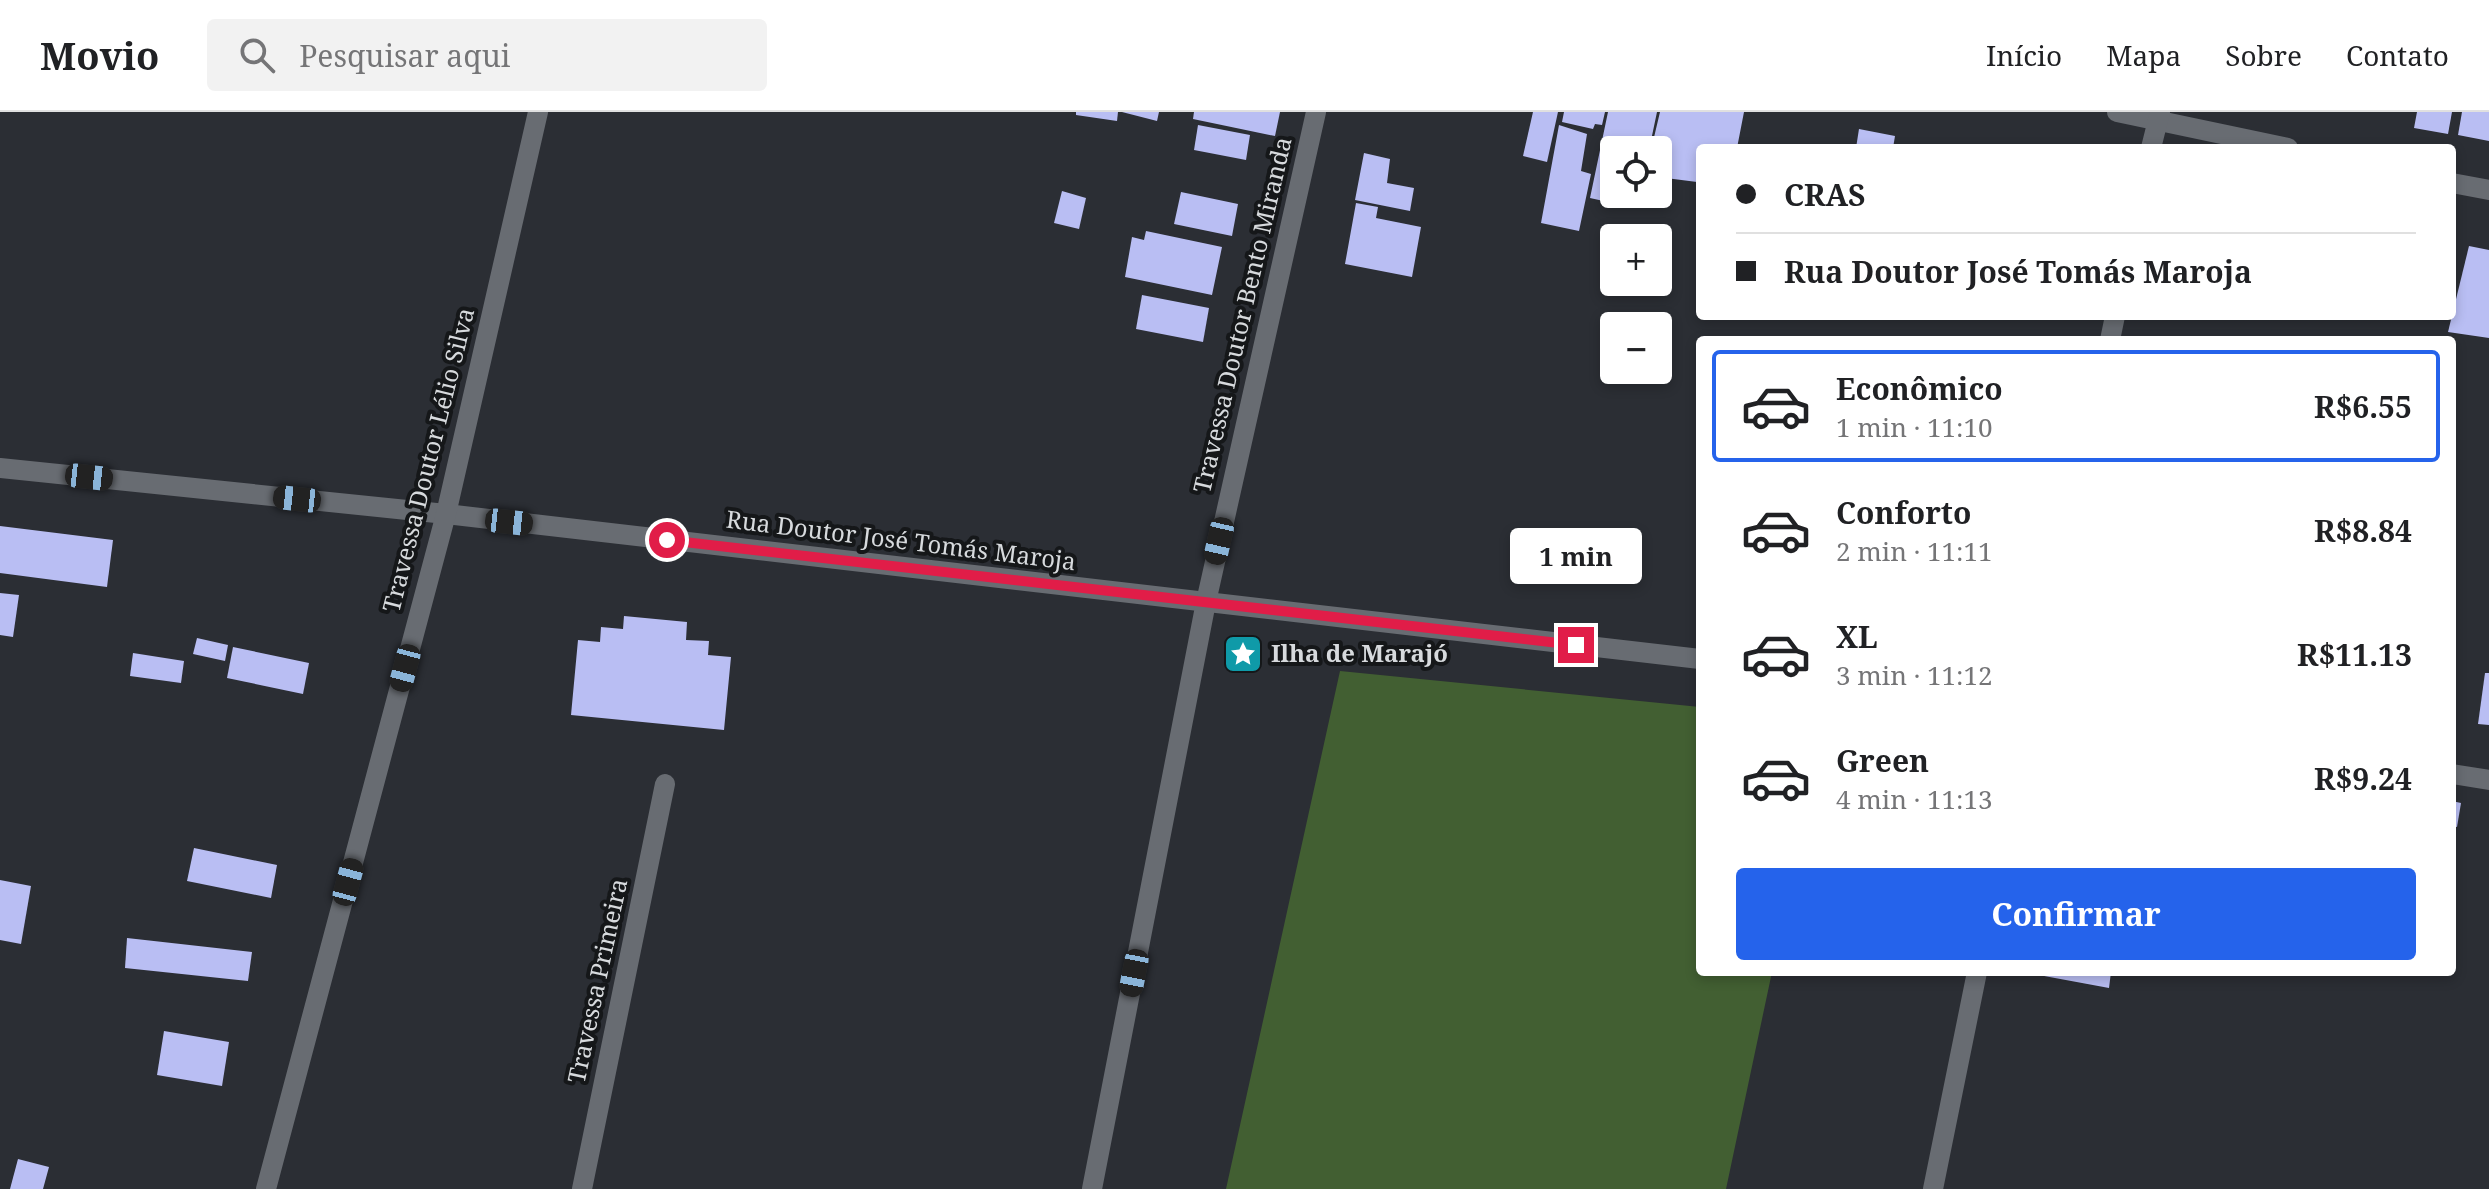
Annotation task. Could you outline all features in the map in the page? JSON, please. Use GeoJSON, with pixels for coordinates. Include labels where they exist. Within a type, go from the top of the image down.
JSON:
{"type":"FeatureCollection","features":[{"type":"Feature","properties":{"kind":"street","name":"Travessa Doutor Lélio Silva"},"geometry":{"type":"LineString","coordinates":[[266,1189],[446,514],[538,112]]}},
{"type":"Feature","properties":{"kind":"street","name":"Travessa Doutor Bento Miranda"},"geometry":{"type":"LineString","coordinates":[[1092,1189],[1206,602],[1316,112]]}},
{"type":"Feature","properties":{"kind":"street"},"geometry":{"type":"LineString","coordinates":[[2117,112],[2159,116],[2272,144]]}},
{"type":"Feature","properties":{"kind":"street"},"geometry":{"type":"LineString","coordinates":[[2152,144],[2159,116]]}},
{"type":"Feature","properties":{"kind":"street"},"geometry":{"type":"LineString","coordinates":[[2456,184],[2489,190]]}},
{"type":"Feature","properties":{"kind":"street","name":"Rua Doutor José Tomás Maroja"},"geometry":{"type":"LineString","coordinates":[[0,468],[446,514],[1696,659]]}},
{"type":"Feature","properties":{"kind":"street"},"geometry":{"type":"LineString","coordinates":[[2456,775],[2489,780]]}},
{"type":"Feature","properties":{"kind":"street","name":"Travessa Primeira"},"geometry":{"type":"LineString","coordinates":[[582,1189],[665,784]]}},
{"type":"Feature","properties":{"kind":"street"},"geometry":{"type":"LineString","coordinates":[[1933,1189],[1976,976]]}},
{"type":"Feature","properties":{"kind":"green space"},"geometry":{"type":"Polygon","coordinates":[[[1340,671],[1696,707],[1696,976],[1771,976],[1726,1189],[1226,1189],[1340,671]]]}},
{"type":"Feature","properties":{"kind":"building"},"geometry":{"type":"Polygon","coordinates":[[[1076,112],[1118,112],[1117,121],[1076,115],[1076,112]]]}},
{"type":"Feature","properties":{"kind":"building"},"geometry":{"type":"Polygon","coordinates":[[[1122,112],[1159,112],[1157,121],[1122,112]]]}},
{"type":"Feature","properties":{"kind":"building"},"geometry":{"type":"Polygon","coordinates":[[[1194,112],[1280,112],[1275,136],[1193,119],[1194,112]]]}},
{"type":"Feature","properties":{"kind":"building"},"geometry":{"type":"Polygon","coordinates":[[[1533,112],[1558,112],[1547,162],[1523,156],[1533,112]]]}},
{"type":"Feature","properties":{"kind":"building"},"geometry":{"type":"Polygon","coordinates":[[[1564,112],[1605,112],[1602,125],[1595,124],[1593,129],[1562,122],[1564,112]]]}},
{"type":"Feature","properties":{"kind":"building"},"geometry":{"type":"Polygon","coordinates":[[[1608,112],[1657,112],[1652,136],[1603,136],[1608,112]]]}},
{"type":"Feature","properties":{"kind":"building"},"geometry":{"type":"Polygon","coordinates":[[[1660,112],[1744,112],[1738,144],[1696,144],[1696,182],[1672,179],[1672,136],[1654,136],[1660,112]]]}},
{"type":"Feature","properties":{"kind":"building"},"geometry":{"type":"Polygon","coordinates":[[[2417,112],[2452,112],[2448,134],[2414,128],[2417,112]]]}},
{"type":"Feature","properties":{"kind":"building"},"geometry":{"type":"Polygon","coordinates":[[[2462,112],[2489,112],[2489,141],[2458,135],[2462,112]]]}},
{"type":"Feature","properties":{"kind":"building"},"geometry":{"type":"Polygon","coordinates":[[[1198,125],[1250,135],[1246,160],[1194,150],[1198,125]]]}},
{"type":"Feature","properties":{"kind":"building"},"geometry":{"type":"Polygon","coordinates":[[[1559,125],[1587,134],[1581,171],[1591,174],[1579,231],[1541,223],[1559,125]]]}},
{"type":"Feature","properties":{"kind":"building"},"geometry":{"type":"Polygon","coordinates":[[[1859,129],[1895,136],[1894,144],[1857,144],[1859,129]]]}},
{"type":"Feature","properties":{"kind":"building"},"geometry":{"type":"Polygon","coordinates":[[[1600,150],[1600,200],[1590,198],[1600,150]]]}},
{"type":"Feature","properties":{"kind":"building"},"geometry":{"type":"Polygon","coordinates":[[[1364,153],[1390,159],[1387,183],[1414,188],[1410,211],[1355,200],[1364,153]]]}},
{"type":"Feature","properties":{"kind":"building"},"geometry":{"type":"Polygon","coordinates":[[[1062,191],[1086,198],[1079,229],[1054,223],[1062,191]]]}},
{"type":"Feature","properties":{"kind":"building"},"geometry":{"type":"Polygon","coordinates":[[[1181,192],[1238,204],[1232,236],[1174,224],[1181,192]]]}},
{"type":"Feature","properties":{"kind":"building"},"geometry":{"type":"Polygon","coordinates":[[[1356,203],[1378,207],[1376,218],[1421,227],[1412,277],[1345,264],[1356,203]]]}},
{"type":"Feature","properties":{"kind":"building"},"geometry":{"type":"Polygon","coordinates":[[[1146,231],[1222,247],[1212,295],[1125,277],[1132,237],[1144,240],[1146,231]]]}},
{"type":"Feature","properties":{"kind":"building"},"geometry":{"type":"Polygon","coordinates":[[[2469,246],[2489,250],[2489,338],[2448,332],[2451,320],[2456,320],[2456,299],[2469,246]]]}},
{"type":"Feature","properties":{"kind":"building"},"geometry":{"type":"Polygon","coordinates":[[[1142,295],[1209,308],[1203,342],[1136,329],[1142,295]]]}},
{"type":"Feature","properties":{"kind":"building"},"geometry":{"type":"Polygon","coordinates":[[[0,526],[113,540],[107,587],[0,573],[0,526]]]}},
{"type":"Feature","properties":{"kind":"building"},"geometry":{"type":"Polygon","coordinates":[[[0,593],[19,595],[13,637],[0,635],[0,593]]]}},
{"type":"Feature","properties":{"kind":"building"},"geometry":{"type":"Polygon","coordinates":[[[624,616],[687,622],[686,640],[709,641],[708,655],[731,657],[724,730],[571,715],[578,640],[600,642],[601,627],[623,629],[624,616]]]}},
{"type":"Feature","properties":{"kind":"building"},"geometry":{"type":"Polygon","coordinates":[[[197,638],[228,645],[225,661],[193,654],[197,638]]]}},
{"type":"Feature","properties":{"kind":"building"},"geometry":{"type":"Polygon","coordinates":[[[233,647],[309,663],[303,694],[227,678],[233,647]]]}},
{"type":"Feature","properties":{"kind":"building"},"geometry":{"type":"Polygon","coordinates":[[[133,653],[184,661],[181,683],[130,676],[133,653]]]}},
{"type":"Feature","properties":{"kind":"building"},"geometry":{"type":"Polygon","coordinates":[[[2485,673],[2489,673],[2489,725],[2478,724],[2485,673]]]}},
{"type":"Feature","properties":{"kind":"building"},"geometry":{"type":"Polygon","coordinates":[[[2456,802],[2461,803],[2456,827],[2456,802]]]}},
{"type":"Feature","properties":{"kind":"building"},"geometry":{"type":"Polygon","coordinates":[[[194,848],[277,865],[271,898],[187,881],[194,848]]]}},
{"type":"Feature","properties":{"kind":"building"},"geometry":{"type":"Polygon","coordinates":[[[0,880],[31,886],[21,944],[0,940],[0,880]]]}},
{"type":"Feature","properties":{"kind":"building"},"geometry":{"type":"Polygon","coordinates":[[[127,938],[252,952],[248,981],[125,968],[127,938]]]}},
{"type":"Feature","properties":{"kind":"building"},"geometry":{"type":"Polygon","coordinates":[[[2044,976],[2110,976],[2109,988],[2044,976]]]}},
{"type":"Feature","properties":{"kind":"building"},"geometry":{"type":"Polygon","coordinates":[[[164,1031],[229,1042],[222,1086],[157,1075],[164,1031]]]}},
{"type":"Feature","properties":{"kind":"building"},"geometry":{"type":"Polygon","coordinates":[[[18,1159],[49,1167],[43,1189],[10,1189],[18,1159]]]}},
{"type":"Feature","properties":{"kind":"place","name":"Ilha de Marajó"},"geometry":{"type":"Point","coordinates":[1243,654]}},
{"type":"Feature","properties":{"kind":"route"},"geometry":{"type":"LineString","coordinates":[[667,540],[1576,645]]}}]}
